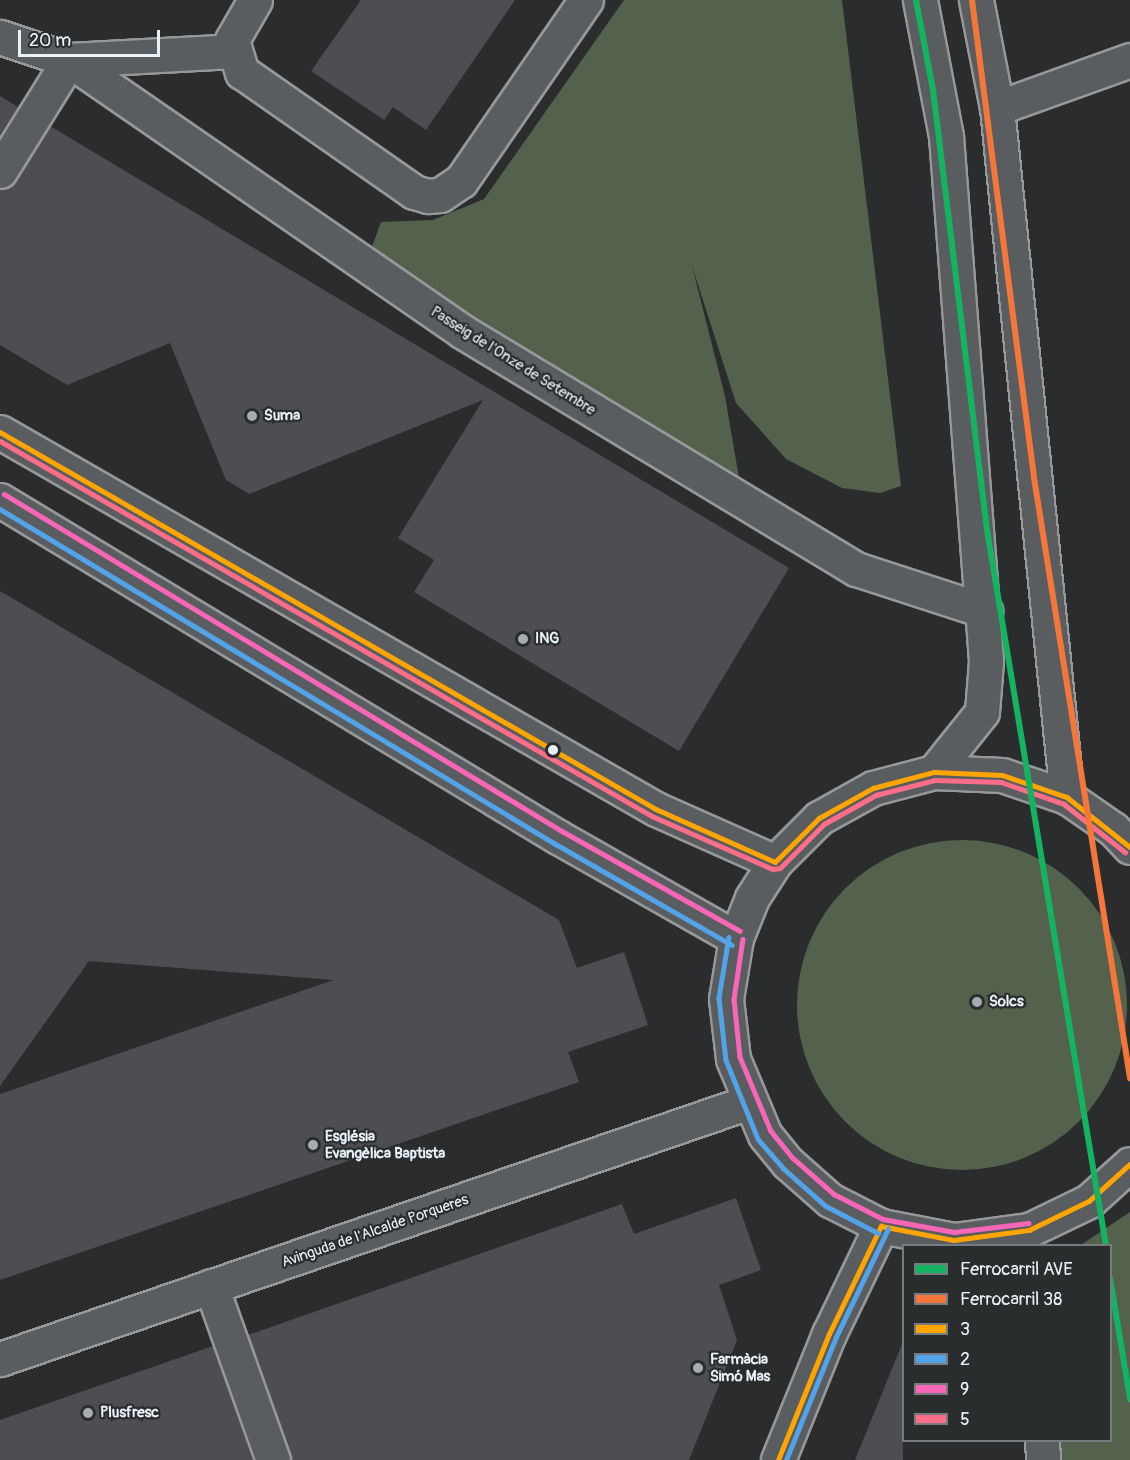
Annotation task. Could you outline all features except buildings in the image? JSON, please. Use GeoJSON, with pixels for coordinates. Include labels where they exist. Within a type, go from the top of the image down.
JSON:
{"type":"FeatureCollection","features":[{"type":"Feature","properties":{"kind":"street"},"geometry":{"type":"LineString","coordinates":[[238,62],[234,29],[255,0]]}},
{"type":"Feature","properties":{"kind":"street"},"geometry":{"type":"LineString","coordinates":[[0,37],[69,60],[238,62],[414,192],[440,195],[461,181],[586,0]]}},
{"type":"Feature","properties":{"kind":"street"},"geometry":{"type":"LineString","coordinates":[[920,0],[946,136],[985,611],[982,712],[934,772]]}},
{"type":"Feature","properties":{"kind":"street"},"geometry":{"type":"LineString","coordinates":[[976,0],[997,108],[1066,797]]}},
{"type":"Feature","properties":{"kind":"street"},"geometry":{"type":"LineString","coordinates":[[0,171],[69,60]]}},
{"type":"Feature","properties":{"kind":"street","name":"Passeig de l'Onze de Setembre"},"geometry":{"type":"LineString","coordinates":[[69,60],[503,357],[856,569],[985,611]]}},
{"type":"Feature","properties":{"kind":"street"},"geometry":{"type":"LineString","coordinates":[[997,108],[1130,60]]}},
{"type":"Feature","properties":{"kind":"street"},"geometry":{"type":"LineString","coordinates":[[0,432],[656,809],[775,862]]}},
{"type":"Feature","properties":{"kind":"street"},"geometry":{"type":"LineString","coordinates":[[0,500],[538,825],[736,938]]}},
{"type":"Feature","properties":{"kind":"street"},"geometry":{"type":"LineString","coordinates":[[1130,847],[1113,828],[1066,797],[1002,774],[934,772],[873,788],[819,818],[775,862],[752,898],[736,938],[726,999],[733,1059],[765,1135],[788,1163],[830,1200],[881,1226],[954,1240],[1030,1238],[1089,1201],[1130,1164]]}},
{"type":"Feature","properties":{"kind":"street","name":"Avinguda de l'Alcalde Porqueres"},"geometry":{"type":"LineString","coordinates":[[0,1359],[749,1101]]}},
{"type":"Feature","properties":{"kind":"street"},"geometry":{"type":"LineString","coordinates":[[778,1460],[829,1334],[881,1226]]}},
{"type":"Feature","properties":{"kind":"street"},"geometry":{"type":"LineString","coordinates":[[211,1286],[273,1460]]}},
{"type":"Feature","properties":{"kind":"street"},"geometry":{"type":"LineString","coordinates":[[1042,1442],[1043,1460]]}},
{"type":"Feature","properties":{"kind":"green space"},"geometry":{"type":"Polygon","coordinates":[[[624,0],[842,0],[901,486],[880,493],[842,488],[786,459],[736,403],[692,266],[725,396],[740,484],[370,252],[381,222],[433,220],[484,199],[624,0]]]}},
{"type":"Feature","properties":{"kind":"green space"},"geometry":{"type":"Polygon","coordinates":[[[962,840],[994,843],[1025,853],[1054,868],[1079,888],[1099,913],[1114,942],[1124,973],[1127,1005],[1124,1037],[1114,1068],[1099,1097],[1079,1122],[1054,1142],[1025,1157],[994,1167],[962,1170],[930,1167],[899,1157],[870,1142],[845,1122],[825,1097],[810,1068],[800,1037],[797,1005],[800,973],[810,942],[825,913],[845,888],[870,868],[899,853],[930,843],[962,840]]]}},
{"type":"Feature","properties":{"kind":"green space"},"geometry":{"type":"Polygon","coordinates":[[[1130,1212],[1130,1460],[1061,1460],[1060,1442],[1112,1442],[1112,1244],[1082,1244],[1130,1212]]]}},
{"type":"Feature","properties":{"kind":"rail line","name":"AVE"},"geometry":{"type":"LineString","coordinates":[[916,0],[933,90],[987,530],[1106,1244]]}},
{"type":"Feature","properties":{"kind":"rail line","name":"38"},"geometry":{"type":"LineString","coordinates":[[972,0],[1034,478],[1130,1078]]}},
{"type":"Feature","properties":{"kind":"rail line","name":"AVE"},"geometry":{"type":"LineString","coordinates":[[1112,1290],[1130,1399]]}},
{"type":"Feature","properties":{"kind":"transit line","name":"3"},"geometry":{"type":"LineString","coordinates":[[0,432],[656,809],[775,862]]}},
{"type":"Feature","properties":{"kind":"transit line","name":"5"},"geometry":{"type":"LineString","coordinates":[[0,441],[652,816],[773,869],[780,868],[824,824],[876,795],[935,780],[1001,782],[1064,804],[1125,852]]}},
{"type":"Feature","properties":{"kind":"transit line","name":"9"},"geometry":{"type":"LineString","coordinates":[[4,494],[562,831],[740,931]]}},
{"type":"Feature","properties":{"kind":"transit line","name":"2"},"geometry":{"type":"LineString","coordinates":[[0,509],[554,843],[732,945]]}},
{"type":"Feature","properties":{"kind":"transit line","name":"3"},"geometry":{"type":"LineString","coordinates":[[775,862],[819,818],[873,788],[934,772],[1002,775],[1067,797],[1130,847]]}},
{"type":"Feature","properties":{"kind":"transit line","name":"2"},"geometry":{"type":"LineString","coordinates":[[729,937],[719,998],[726,1060],[758,1139],[783,1168],[826,1206],[878,1233]]}},
{"type":"Feature","properties":{"kind":"transit line","name":"9"},"geometry":{"type":"LineString","coordinates":[[743,939],[734,999],[740,1057],[771,1131],[793,1158],[834,1194],[883,1219],[954,1232],[1028,1223]]}},
{"type":"Feature","properties":{"kind":"transit line","name":"3"},"geometry":{"type":"LineString","coordinates":[[881,1226],[954,1240],[1029,1230],[1089,1201],[1130,1164]]}},
{"type":"Feature","properties":{"kind":"transit line","name":"3"},"geometry":{"type":"LineString","coordinates":[[778,1460],[829,1334],[881,1226]]}},
{"type":"Feature","properties":{"kind":"transit line","name":"2"},"geometry":{"type":"LineString","coordinates":[[786,1460],[836,1337],[888,1229]]}},
{"type":"Feature","properties":{"kind":"place","name":"Suma"},"geometry":{"type":"Point","coordinates":[252,416]}},
{"type":"Feature","properties":{"kind":"place","name":"ING"},"geometry":{"type":"Point","coordinates":[523,639]}},
{"type":"Feature","properties":{"kind":"place","name":"Solcs"},"geometry":{"type":"Point","coordinates":[977,1002]}},
{"type":"Feature","properties":{"kind":"place","name":"Església Evangèlica Baptista"},"geometry":{"type":"Point","coordinates":[313,1145]}},
{"type":"Feature","properties":{"kind":"place","name":"Farmàcia Simó Mas"},"geometry":{"type":"Point","coordinates":[698,1368]}},
{"type":"Feature","properties":{"kind":"place","name":"Plusfresc"},"geometry":{"type":"Point","coordinates":[88,1413]}}]}
